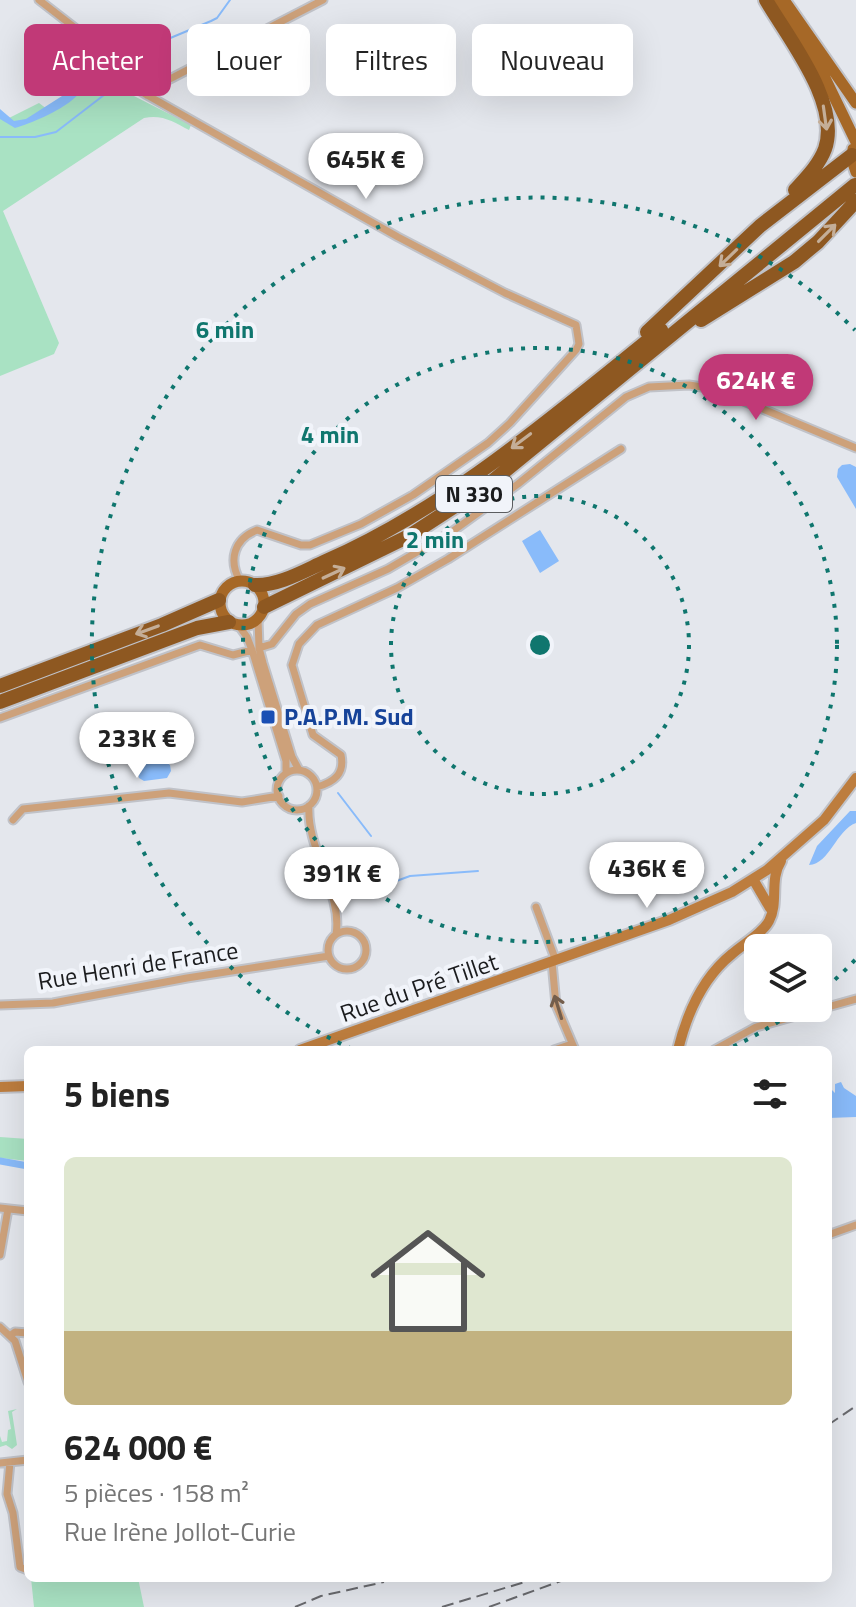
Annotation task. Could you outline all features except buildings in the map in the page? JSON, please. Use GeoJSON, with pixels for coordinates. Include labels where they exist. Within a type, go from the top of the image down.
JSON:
{"type":"FeatureCollection","features":[{"type":"Feature","properties":{"kind":"highway"},"geometry":{"type":"LineString","coordinates":[[604,375],[622,354],[726,261],[811,172],[824,150],[828,135],[819,90],[766,0]]}},
{"type":"Feature","properties":{"kind":"highway"},"geometry":{"type":"LineString","coordinates":[[760,226],[855,147]]}},
{"type":"Feature","properties":{"kind":"highway","name":"N 330"},"geometry":{"type":"LineString","coordinates":[[261,613],[287,594],[338,572],[441,517],[489,484],[854,179]]}},
{"type":"Feature","properties":{"kind":"highway","name":"N 330"},"geometry":{"type":"LineString","coordinates":[[255,585],[307,570],[408,519],[470,479],[854,179]]}},
{"type":"Feature","properties":{"kind":"highway"},"geometry":{"type":"LineString","coordinates":[[659,344],[794,262],[818,242],[856,201]]}},
{"type":"Feature","properties":{"kind":"highway"},"geometry":{"type":"LineString","coordinates":[[0,686],[162,625],[219,600]]}},
{"type":"Feature","properties":{"kind":"highway","name":"N 330"},"geometry":{"type":"LineString","coordinates":[[0,702],[197,628],[234,624]]}},
{"type":"Feature","properties":{"kind":"main road"},"geometry":{"type":"LineString","coordinates":[[774,0],[825,78],[855,147],[854,179]]}},
{"type":"Feature","properties":{"kind":"main road"},"geometry":{"type":"LineString","coordinates":[[784,0],[856,103]]}},
{"type":"Feature","properties":{"kind":"main road"},"geometry":{"type":"LineString","coordinates":[[234,624],[221,612],[219,600],[226,587],[240,581]]}},
{"type":"Feature","properties":{"kind":"main road","name":"N 330"},"geometry":{"type":"LineString","coordinates":[[240,581],[255,585]]}},
{"type":"Feature","properties":{"kind":"main road"},"geometry":{"type":"LineString","coordinates":[[255,585],[263,595],[261,613]]}},
{"type":"Feature","properties":{"kind":"main road","name":"N 330"},"geometry":{"type":"LineString","coordinates":[[234,624],[253,623],[261,613]]}},
{"type":"Feature","properties":{"kind":"street"},"geometry":{"type":"LineString","coordinates":[[39,0],[70,24]]}},
{"type":"Feature","properties":{"kind":"street"},"geometry":{"type":"LineString","coordinates":[[171,78],[323,0]]}},
{"type":"Feature","properties":{"kind":"street"},"geometry":{"type":"LineString","coordinates":[[149,96],[398,237],[505,293],[576,325],[579,344],[576,350],[488,443],[413,495],[361,524],[318,542],[301,545],[257,530],[248,533],[235,551],[234,569],[240,581]]}},
{"type":"Feature","properties":{"kind":"street"},"geometry":{"type":"LineString","coordinates":[[0,718],[200,645],[233,655],[272,644],[296,614],[310,604],[388,569],[453,531],[518,484],[626,397],[649,387],[689,385],[715,389],[856,448]]}},
{"type":"Feature","properties":{"kind":"street"},"geometry":{"type":"LineString","coordinates":[[317,787],[333,781],[341,773],[343,763],[341,755],[333,747],[313,735],[292,665],[294,653],[310,630],[397,588],[448,559],[621,449]]}},
{"type":"Feature","properties":{"kind":"street"},"geometry":{"type":"LineString","coordinates":[[261,613],[256,649],[286,761],[286,773],[279,783],[279,796],[311,830]]}},
{"type":"Feature","properties":{"kind":"street"},"geometry":{"type":"LineString","coordinates":[[234,624],[256,649],[299,770]]}},
{"type":"Feature","properties":{"kind":"street"},"geometry":{"type":"LineString","coordinates":[[286,773],[299,770],[311,775],[317,787],[316,797],[309,806],[294,809]]}},
{"type":"Feature","properties":{"kind":"street","name":"Rue du Pré Tillet"},"geometry":{"type":"LineString","coordinates":[[312,1046],[669,920],[732,892],[784,856],[824,820],[856,778]]}},
{"type":"Feature","properties":{"kind":"street"},"geometry":{"type":"LineString","coordinates":[[13,820],[23,809],[136,795],[169,793],[242,802],[279,796]]}},
{"type":"Feature","properties":{"kind":"street"},"geometry":{"type":"LineString","coordinates":[[309,806],[311,830],[336,914],[336,934]]}},
{"type":"Feature","properties":{"kind":"street"},"geometry":{"type":"LineString","coordinates":[[679,1046],[699,992],[729,956],[768,923],[773,880],[784,856]]}},
{"type":"Feature","properties":{"kind":"street"},"geometry":{"type":"LineString","coordinates":[[756,877],[766,883],[772,909]]}},
{"type":"Feature","properties":{"kind":"street"},"geometry":{"type":"LineString","coordinates":[[536,907],[554,962],[556,1005],[573,1046]]}},
{"type":"Feature","properties":{"kind":"street"},"geometry":{"type":"LineString","coordinates":[[336,914],[347,930],[359,934],[366,945],[361,963],[343,969],[332,962],[328,944],[336,934],[347,930]]}},
{"type":"Feature","properties":{"kind":"street","name":"Rue Henri de France"},"geometry":{"type":"LineString","coordinates":[[0,1005],[53,1003],[329,956]]}},
{"type":"Feature","properties":{"kind":"street"},"geometry":{"type":"LineString","coordinates":[[721,1046],[756,1027],[856,999]]}},
{"type":"Feature","properties":{"kind":"street"},"geometry":{"type":"LineString","coordinates":[[0,1087],[24,1086]]}},
{"type":"Feature","properties":{"kind":"street"},"geometry":{"type":"LineString","coordinates":[[0,1255],[4,1208],[24,1210]]}},
{"type":"Feature","properties":{"kind":"street"},"geometry":{"type":"LineString","coordinates":[[832,1234],[856,1225]]}},
{"type":"Feature","properties":{"kind":"street"},"geometry":{"type":"LineString","coordinates":[[0,1327],[11,1335],[24,1371]]}},
{"type":"Feature","properties":{"kind":"street"},"geometry":{"type":"LineString","coordinates":[[11,1335],[24,1333]]}},
{"type":"Feature","properties":{"kind":"street"},"geometry":{"type":"LineString","coordinates":[[0,1463],[24,1460]]}},
{"type":"Feature","properties":{"kind":"street"},"geometry":{"type":"LineString","coordinates":[[10,1462],[7,1494],[13,1513],[20,1567],[24,1568]]}},
{"type":"Feature","properties":{"kind":"green space"},"geometry":{"type":"Polygon","coordinates":[[[68,96],[134,96],[191,125],[189,130],[162,118],[144,118],[3,211],[59,343],[54,354],[0,376],[0,114],[7,119],[39,103],[47,109],[68,96]]]}},
{"type":"Feature","properties":{"kind":"green space"},"geometry":{"type":"Polygon","coordinates":[[[0,1137],[24,1139],[24,1161],[0,1158],[0,1137]]]}},
{"type":"Feature","properties":{"kind":"green space"},"geometry":{"type":"Polygon","coordinates":[[[17,1409],[12,1412],[17,1445],[12,1449],[6,1445],[0,1447],[0,1436],[2,1442],[7,1441],[8,1430],[11,1429],[8,1411],[17,1409]]]}},
{"type":"Feature","properties":{"kind":"green space"},"geometry":{"type":"Polygon","coordinates":[[[31,1582],[139,1582],[144,1607],[34,1607],[31,1582]]]}},
{"type":"Feature","properties":{"kind":"water"},"geometry":{"type":"Polygon","coordinates":[[[62,96],[76,96],[58,110],[15,128],[0,119],[0,109],[14,121],[26,119],[62,96]]]}},
{"type":"Feature","properties":{"kind":"water"},"geometry":{"type":"Polygon","coordinates":[[[842,465],[856,467],[856,509],[837,477],[842,465]]]}},
{"type":"Feature","properties":{"kind":"water"},"geometry":{"type":"Polygon","coordinates":[[[540,530],[559,561],[540,573],[522,541],[540,530]]]}},
{"type":"Feature","properties":{"kind":"water"},"geometry":{"type":"Polygon","coordinates":[[[163,760],[170,765],[167,778],[144,781],[139,778],[137,769],[143,762],[163,760]]]}},
{"type":"Feature","properties":{"kind":"water"},"geometry":{"type":"Polygon","coordinates":[[[850,811],[856,811],[856,823],[843,832],[822,859],[809,865],[817,846],[850,811]]]}},
{"type":"Feature","properties":{"kind":"water"},"geometry":{"type":"Polygon","coordinates":[[[841,1082],[856,1096],[856,1117],[832,1118],[832,1090],[835,1093],[835,1084],[841,1082]]]}},
{"type":"Feature","properties":{"kind":"waterway"},"geometry":{"type":"LineString","coordinates":[[171,37],[217,18],[230,0]]}},
{"type":"Feature","properties":{"kind":"waterway"},"geometry":{"type":"LineString","coordinates":[[0,137],[35,137],[56,132],[103,96]]}},
{"type":"Feature","properties":{"kind":"waterway"},"geometry":{"type":"LineString","coordinates":[[338,793],[371,836]]}},
{"type":"Feature","properties":{"kind":"waterway"},"geometry":{"type":"LineString","coordinates":[[364,893],[410,876],[478,871]]}},
{"type":"Feature","properties":{"kind":"waterway"},"geometry":{"type":"LineString","coordinates":[[0,1161],[24,1165]]}},
{"type":"Feature","properties":{"kind":"railway"},"geometry":{"type":"LineString","coordinates":[[832,1422],[856,1406]]}},
{"type":"Feature","properties":{"kind":"railway"},"geometry":{"type":"LineString","coordinates":[[295,1607],[321,1596],[384,1582]]}},
{"type":"Feature","properties":{"kind":"railway"},"geometry":{"type":"LineString","coordinates":[[442,1607],[525,1582]]}},
{"type":"Feature","properties":{"kind":"railway"},"geometry":{"type":"LineString","coordinates":[[489,1607],[558,1582]]}},
{"type":"Feature","properties":{"kind":"place","name":"P.A.P.M. Sud"},"geometry":{"type":"Point","coordinates":[268,717]}}]}
